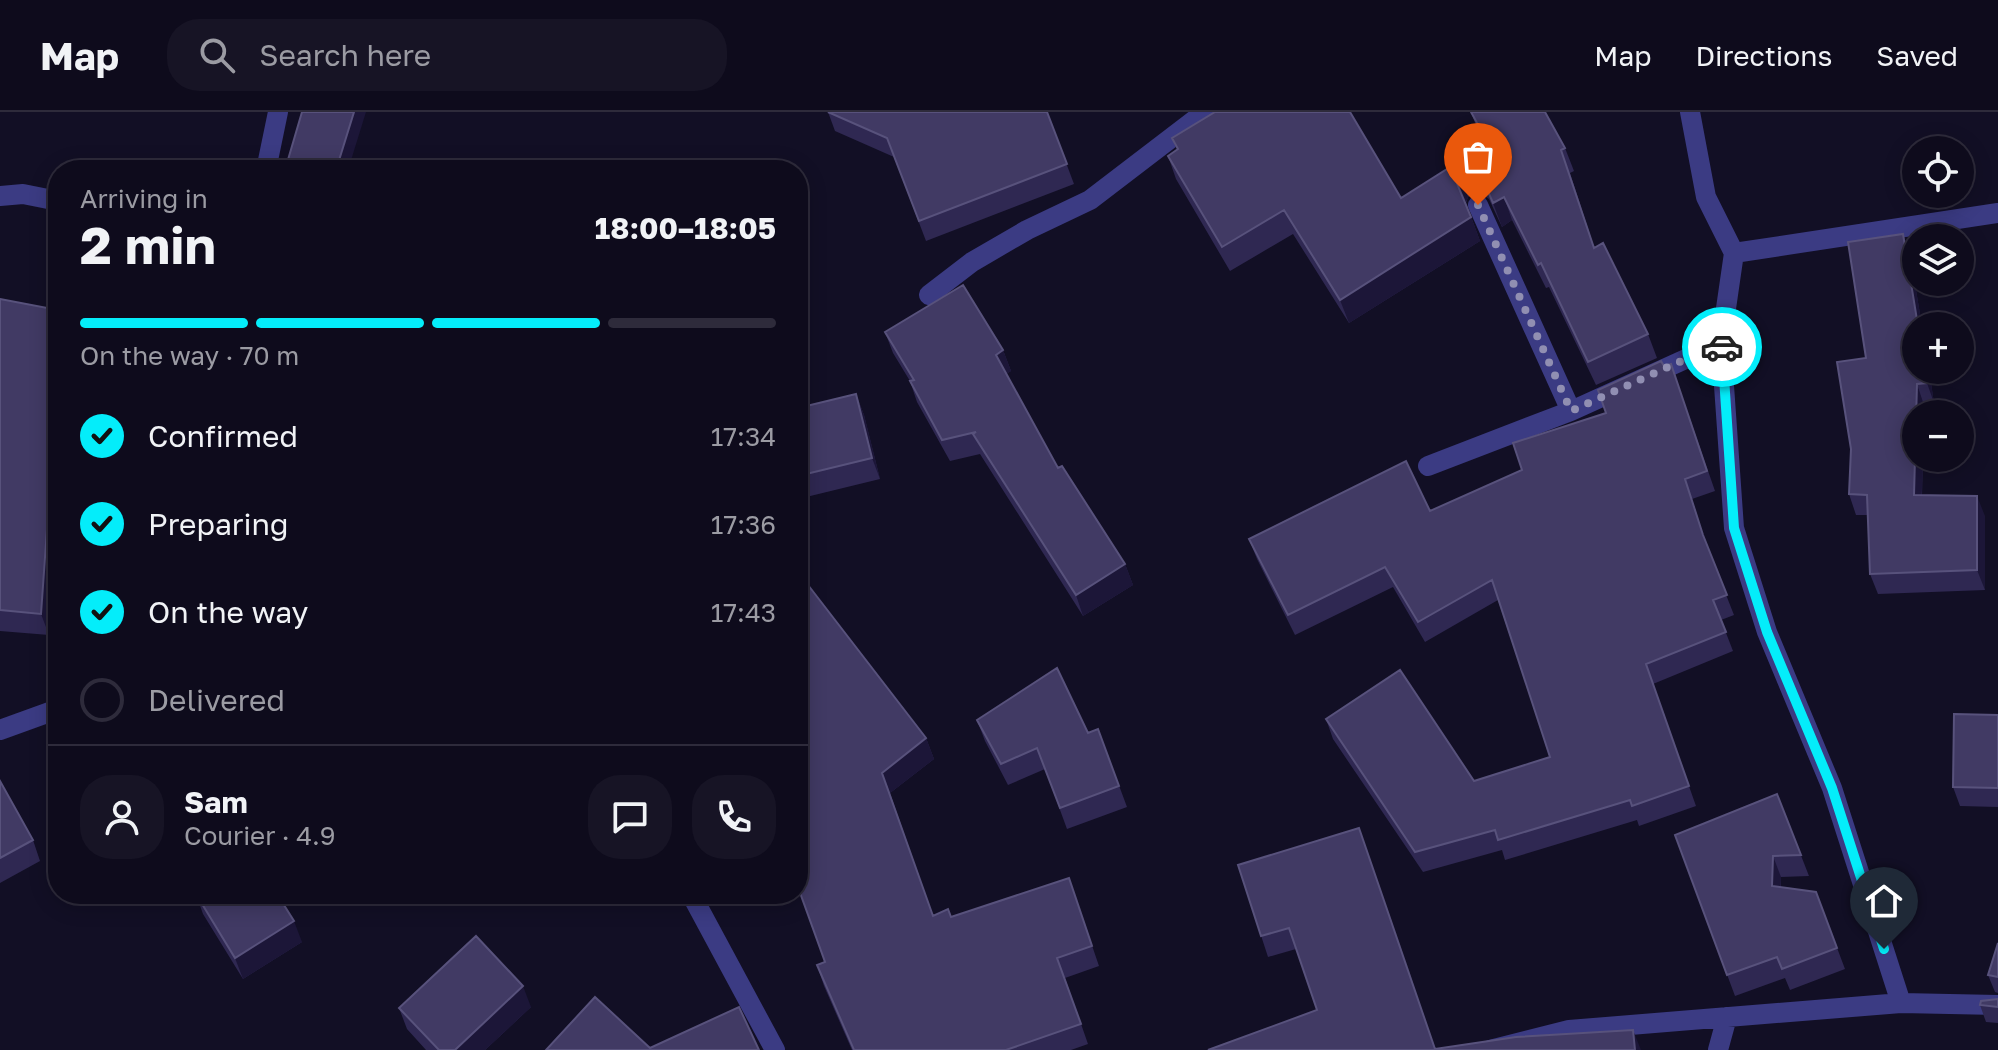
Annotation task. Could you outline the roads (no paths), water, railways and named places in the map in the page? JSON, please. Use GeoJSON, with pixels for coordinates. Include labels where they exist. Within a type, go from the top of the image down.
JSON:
{"type":"FeatureCollection","features":[{"type":"Feature","properties":{"kind":"street"},"geometry":{"type":"LineString","coordinates":[[268,160],[278,112]]}},
{"type":"Feature","properties":{"kind":"street"},"geometry":{"type":"LineString","coordinates":[[929,295],[986,254],[1027,230],[1090,200],[1205,112]]}},
{"type":"Feature","properties":{"kind":"street"},"geometry":{"type":"LineString","coordinates":[[1690,112],[1706,197],[1734,253],[1721,343],[1734,528],[1767,632],[1832,788],[1901,1003]]}},
{"type":"Feature","properties":{"kind":"street"},"geometry":{"type":"LineString","coordinates":[[0,196],[23,194],[48,199]]}},
{"type":"Feature","properties":{"kind":"street"},"geometry":{"type":"LineString","coordinates":[[1478,205],[1571,411]]}},
{"type":"Feature","properties":{"kind":"street"},"geometry":{"type":"LineString","coordinates":[[1734,253],[1998,213]]}},
{"type":"Feature","properties":{"kind":"street"},"geometry":{"type":"LineString","coordinates":[[1428,466],[1571,411],[1721,343]]}},
{"type":"Feature","properties":{"kind":"street"},"geometry":{"type":"LineString","coordinates":[[0,730],[48,713]]}},
{"type":"Feature","properties":{"kind":"street"},"geometry":{"type":"LineString","coordinates":[[696,904],[775,1050]]}},
{"type":"Feature","properties":{"kind":"street"},"geometry":{"type":"LineString","coordinates":[[1490,1050],[1569,1030],[1901,1003],[1998,1005]]}},
{"type":"Feature","properties":{"kind":"street"},"geometry":{"type":"LineString","coordinates":[[1718,1050],[1727,1017]]}}]}
